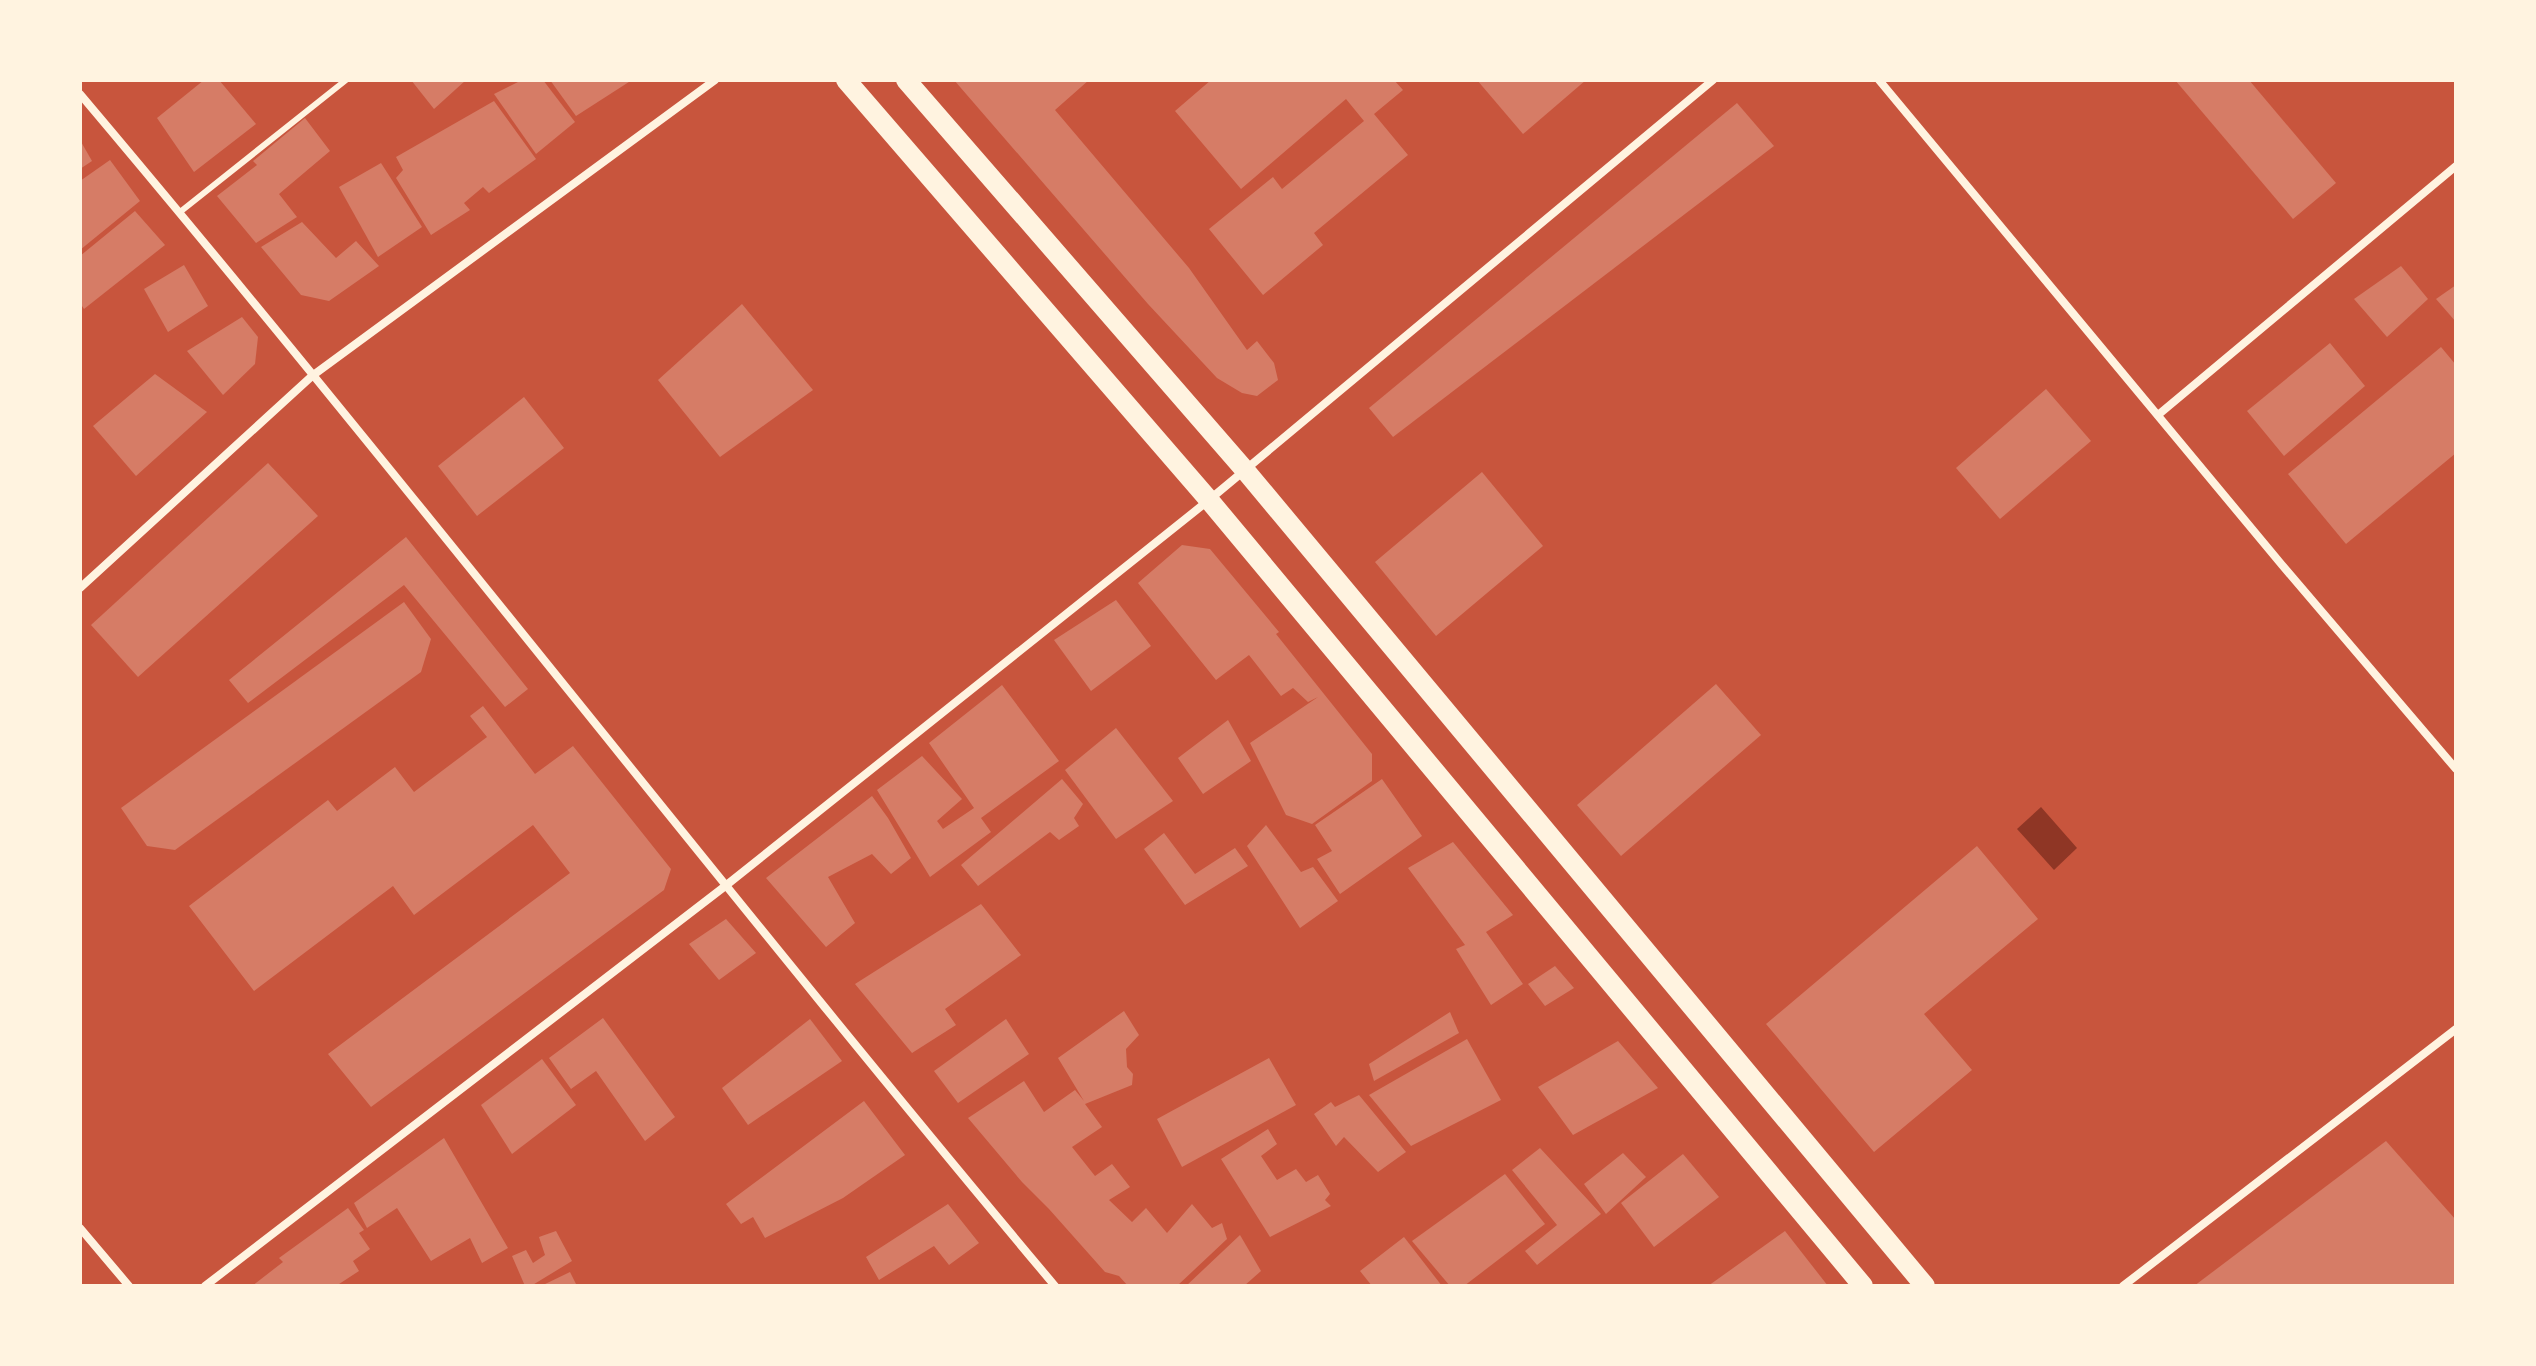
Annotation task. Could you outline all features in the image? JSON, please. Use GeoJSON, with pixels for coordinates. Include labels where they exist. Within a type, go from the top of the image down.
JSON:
{"type":"FeatureCollection","features":[{"type":"Feature","properties":{"kind":"main road"},"geometry":{"type":"LineString","coordinates":[[846,80],[1209,500],[1863,1286]]}},
{"type":"Feature","properties":{"kind":"main road"},"geometry":{"type":"LineString","coordinates":[[906,80],[1244,469],[1925,1286]]}},
{"type":"Feature","properties":{"kind":"street"},"geometry":{"type":"LineString","coordinates":[[80,588],[312,376],[715,80]]}},
{"type":"Feature","properties":{"kind":"street"},"geometry":{"type":"LineString","coordinates":[[205,1286],[724,887],[1209,500],[1713,80]]}},
{"type":"Feature","properties":{"kind":"street"},"geometry":{"type":"LineString","coordinates":[[1879,80],[2456,769]]}},
{"type":"Feature","properties":{"kind":"street"},"geometry":{"type":"LineString","coordinates":[[80,94],[180,212],[724,887],[1051,1285]]}},
{"type":"Feature","properties":{"kind":"street"},"geometry":{"type":"LineString","coordinates":[[2158,415],[2456,166]]}},
{"type":"Feature","properties":{"kind":"street"},"geometry":{"type":"LineString","coordinates":[[2123,1286],[2456,1029]]}},
{"type":"Feature","properties":{"kind":"street"},"geometry":{"type":"LineString","coordinates":[[80,1228],[129,1286]]}},
{"type":"Feature","properties":{"kind":"lane"},"geometry":{"type":"LineString","coordinates":[[180,212],[346,80]]}},
{"type":"Feature","properties":{"kind":"shaded area"},"geometry":{"type":"Polygon","coordinates":[[[2041,807],[2077,848],[2054,870],[2017,829],[2041,807]]]}},
{"type":"Feature","properties":{"kind":"building"},"geometry":{"type":"Polygon","coordinates":[[[204,80],[219,80],[256,124],[194,172],[157,118],[204,80]]]}},
{"type":"Feature","properties":{"kind":"building"},"geometry":{"type":"Polygon","coordinates":[[[411,80],[466,80],[434,109],[411,80]]]}},
{"type":"Feature","properties":{"kind":"building"},"geometry":{"type":"Polygon","coordinates":[[[522,80],[543,80],[575,122],[536,154],[494,94],[522,80]]]}},
{"type":"Feature","properties":{"kind":"building"},"geometry":{"type":"Polygon","coordinates":[[[550,80],[632,80],[576,116],[550,80]]]}},
{"type":"Feature","properties":{"kind":"building"},"geometry":{"type":"Polygon","coordinates":[[[954,80],[1089,80],[1055,110],[1189,268],[1247,350],[1257,341],[1274,363],[1278,380],[1257,396],[1242,393],[1217,378],[1148,304],[954,80]]]}},
{"type":"Feature","properties":{"kind":"building"},"geometry":{"type":"Polygon","coordinates":[[[1211,80],[1394,80],[1403,90],[1374,114],[1408,155],[1314,233],[1323,245],[1263,295],[1209,229],[1273,177],[1282,189],[1364,121],[1346,99],[1241,189],[1175,111],[1211,80]]]}},
{"type":"Feature","properties":{"kind":"building"},"geometry":{"type":"Polygon","coordinates":[[[1477,80],[1586,80],[1523,134],[1477,80]]]}},
{"type":"Feature","properties":{"kind":"building"},"geometry":{"type":"Polygon","coordinates":[[[2175,80],[2249,80],[2336,183],[2293,219],[2175,80]]]}},
{"type":"Feature","properties":{"kind":"building"},"geometry":{"type":"Polygon","coordinates":[[[494,101],[536,159],[489,193],[483,187],[464,203],[470,210],[431,235],[396,178],[403,170],[396,157],[494,101]]]}},
{"type":"Feature","properties":{"kind":"building"},"geometry":{"type":"Polygon","coordinates":[[[1737,103],[1774,146],[1393,437],[1369,408],[1737,103]]]}},
{"type":"Feature","properties":{"kind":"building"},"geometry":{"type":"Polygon","coordinates":[[[305,118],[330,151],[279,194],[297,217],[256,243],[217,196],[257,165],[253,161],[305,118]]]}},
{"type":"Feature","properties":{"kind":"building"},"geometry":{"type":"Polygon","coordinates":[[[80,140],[92,161],[80,169],[80,140]]]}},
{"type":"Feature","properties":{"kind":"building"},"geometry":{"type":"Polygon","coordinates":[[[110,160],[140,201],[80,250],[80,181],[110,160]]]}},
{"type":"Feature","properties":{"kind":"building"},"geometry":{"type":"Polygon","coordinates":[[[381,163],[422,227],[378,257],[339,187],[381,163]]]}},
{"type":"Feature","properties":{"kind":"building"},"geometry":{"type":"Polygon","coordinates":[[[135,211],[165,245],[84,309],[80,303],[80,256],[135,211]]]}},
{"type":"Feature","properties":{"kind":"building"},"geometry":{"type":"Polygon","coordinates":[[[302,222],[336,258],[356,241],[379,266],[329,301],[301,295],[261,247],[302,222]]]}},
{"type":"Feature","properties":{"kind":"building"},"geometry":{"type":"Polygon","coordinates":[[[184,265],[208,306],[168,332],[144,289],[184,265]]]}},
{"type":"Feature","properties":{"kind":"building"},"geometry":{"type":"Polygon","coordinates":[[[2401,266],[2428,299],[2387,337],[2354,299],[2401,266]]]}},
{"type":"Feature","properties":{"kind":"building"},"geometry":{"type":"Polygon","coordinates":[[[2456,285],[2456,322],[2436,299],[2456,285]]]}},
{"type":"Feature","properties":{"kind":"building"},"geometry":{"type":"Polygon","coordinates":[[[742,304],[813,390],[720,457],[658,380],[742,304]]]}},
{"type":"Feature","properties":{"kind":"building"},"geometry":{"type":"Polygon","coordinates":[[[242,317],[258,337],[255,364],[223,395],[187,351],[242,317]]]}},
{"type":"Feature","properties":{"kind":"building"},"geometry":{"type":"Polygon","coordinates":[[[2330,343],[2365,386],[2284,456],[2247,411],[2330,343]]]}},
{"type":"Feature","properties":{"kind":"building"},"geometry":{"type":"Polygon","coordinates":[[[2441,347],[2456,365],[2456,453],[2346,544],[2288,474],[2441,347]]]}},
{"type":"Feature","properties":{"kind":"building"},"geometry":{"type":"Polygon","coordinates":[[[155,374],[207,412],[136,476],[93,426],[155,374]]]}},
{"type":"Feature","properties":{"kind":"building"},"geometry":{"type":"Polygon","coordinates":[[[2046,389],[2091,441],[2000,519],[1956,468],[2046,389]]]}},
{"type":"Feature","properties":{"kind":"building"},"geometry":{"type":"Polygon","coordinates":[[[524,397],[564,448],[477,516],[438,466],[524,397]]]}},
{"type":"Feature","properties":{"kind":"building"},"geometry":{"type":"Polygon","coordinates":[[[268,463],[318,516],[138,677],[91,625],[268,463]]]}},
{"type":"Feature","properties":{"kind":"building"},"geometry":{"type":"Polygon","coordinates":[[[1482,472],[1543,546],[1436,636],[1375,562],[1482,472]]]}},
{"type":"Feature","properties":{"kind":"building"},"geometry":{"type":"Polygon","coordinates":[[[406,537],[528,689],[505,707],[404,585],[248,703],[229,680],[406,537]]]}},
{"type":"Feature","properties":{"kind":"building"},"geometry":{"type":"Polygon","coordinates":[[[1182,545],[1210,549],[1279,632],[1276,634],[1372,754],[1372,781],[1312,824],[1286,815],[1250,743],[1318,697],[1308,702],[1293,688],[1281,696],[1249,655],[1216,680],[1138,583],[1182,545]]]}},
{"type":"Feature","properties":{"kind":"building"},"geometry":{"type":"Polygon","coordinates":[[[1116,600],[1151,646],[1091,691],[1054,640],[1116,600]]]}},
{"type":"Feature","properties":{"kind":"building"},"geometry":{"type":"Polygon","coordinates":[[[404,602],[431,639],[421,672],[175,850],[147,846],[121,808],[404,602]]]}},
{"type":"Feature","properties":{"kind":"building"},"geometry":{"type":"Polygon","coordinates":[[[1716,684],[1761,735],[1621,856],[1577,805],[1716,684]]]}},
{"type":"Feature","properties":{"kind":"building"},"geometry":{"type":"Polygon","coordinates":[[[1002,685],[1059,761],[981,818],[991,832],[930,877],[877,790],[922,756],[962,799],[937,821],[943,829],[974,808],[929,743],[1002,685]]]}},
{"type":"Feature","properties":{"kind":"building"},"geometry":{"type":"Polygon","coordinates":[[[483,706],[535,774],[573,746],[671,869],[664,890],[371,1107],[328,1054],[570,873],[533,825],[414,915],[393,886],[254,991],[189,906],[328,800],[337,811],[395,767],[414,792],[487,737],[470,716],[483,706]]]}},
{"type":"Feature","properties":{"kind":"building"},"geometry":{"type":"Polygon","coordinates":[[[1228,720],[1251,761],[1203,794],[1178,758],[1228,720]]]}},
{"type":"Feature","properties":{"kind":"building"},"geometry":{"type":"Polygon","coordinates":[[[1116,728],[1173,801],[1116,839],[1065,770],[1116,728]]]}},
{"type":"Feature","properties":{"kind":"building"},"geometry":{"type":"Polygon","coordinates":[[[1062,779],[1083,804],[1074,818],[1079,826],[1059,840],[1050,832],[978,886],[961,865],[1062,779]]]}},
{"type":"Feature","properties":{"kind":"building"},"geometry":{"type":"Polygon","coordinates":[[[1382,779],[1422,836],[1340,894],[1317,859],[1332,851],[1315,825],[1382,779]]]}},
{"type":"Feature","properties":{"kind":"building"},"geometry":{"type":"Polygon","coordinates":[[[872,796],[911,858],[891,874],[872,854],[828,877],[855,923],[826,947],[766,878],[872,796]]]}},
{"type":"Feature","properties":{"kind":"building"},"geometry":{"type":"Polygon","coordinates":[[[1266,825],[1301,872],[1313,867],[1338,901],[1300,928],[1247,846],[1266,825]]]}},
{"type":"Feature","properties":{"kind":"building"},"geometry":{"type":"Polygon","coordinates":[[[1164,833],[1195,874],[1235,848],[1248,866],[1185,905],[1144,849],[1164,833]]]}},
{"type":"Feature","properties":{"kind":"building"},"geometry":{"type":"Polygon","coordinates":[[[1453,842],[1513,915],[1486,932],[1523,984],[1491,1005],[1456,949],[1465,945],[1408,868],[1453,842]]]}},
{"type":"Feature","properties":{"kind":"building"},"geometry":{"type":"Polygon","coordinates":[[[1977,846],[2038,919],[1924,1014],[1972,1070],[1874,1152],[1766,1024],[1977,846]]]}},
{"type":"Feature","properties":{"kind":"building"},"geometry":{"type":"Polygon","coordinates":[[[981,904],[1021,955],[945,1009],[956,1025],[912,1053],[855,984],[981,904]]]}},
{"type":"Feature","properties":{"kind":"building"},"geometry":{"type":"Polygon","coordinates":[[[726,919],[756,953],[719,980],[689,944],[726,919]]]}},
{"type":"Feature","properties":{"kind":"building"},"geometry":{"type":"Polygon","coordinates":[[[1555,966],[1574,988],[1545,1006],[1528,984],[1555,966]]]}},
{"type":"Feature","properties":{"kind":"building"},"geometry":{"type":"Polygon","coordinates":[[[1124,1011],[1139,1035],[1126,1049],[1127,1067],[1133,1074],[1132,1085],[1085,1104],[1102,1127],[1072,1147],[1095,1176],[1112,1164],[1130,1187],[1109,1200],[1132,1222],[1146,1208],[1167,1233],[1192,1204],[1212,1228],[1222,1223],[1227,1239],[1177,1286],[1128,1286],[1119,1276],[1105,1272],[968,1118],[1024,1081],[1044,1112],[1075,1090],[1084,1101],[1058,1058],[1124,1011]]]}},
{"type":"Feature","properties":{"kind":"building"},"geometry":{"type":"Polygon","coordinates":[[[1450,1012],[1459,1033],[1374,1081],[1369,1064],[1450,1012]]]}},
{"type":"Feature","properties":{"kind":"building"},"geometry":{"type":"Polygon","coordinates":[[[603,1018],[675,1117],[645,1141],[596,1071],[571,1089],[549,1058],[603,1018]]]}},
{"type":"Feature","properties":{"kind":"building"},"geometry":{"type":"Polygon","coordinates":[[[810,1019],[842,1061],[748,1125],[722,1088],[810,1019]]]}},
{"type":"Feature","properties":{"kind":"building"},"geometry":{"type":"Polygon","coordinates":[[[1006,1019],[1029,1054],[958,1103],[934,1071],[1006,1019]]]}},
{"type":"Feature","properties":{"kind":"building"},"geometry":{"type":"Polygon","coordinates":[[[1467,1039],[1501,1100],[1411,1146],[1369,1095],[1467,1039]]]}},
{"type":"Feature","properties":{"kind":"building"},"geometry":{"type":"Polygon","coordinates":[[[1618,1041],[1658,1088],[1573,1135],[1538,1087],[1618,1041]]]}},
{"type":"Feature","properties":{"kind":"building"},"geometry":{"type":"Polygon","coordinates":[[[1269,1058],[1296,1105],[1182,1167],[1157,1119],[1269,1058]]]}},
{"type":"Feature","properties":{"kind":"building"},"geometry":{"type":"Polygon","coordinates":[[[542,1059],[576,1105],[512,1154],[481,1105],[542,1059]]]}},
{"type":"Feature","properties":{"kind":"building"},"geometry":{"type":"Polygon","coordinates":[[[1359,1095],[1406,1152],[1378,1172],[1344,1137],[1336,1146],[1314,1114],[1331,1102],[1335,1107],[1359,1095]]]}},
{"type":"Feature","properties":{"kind":"building"},"geometry":{"type":"Polygon","coordinates":[[[864,1101],[905,1155],[843,1198],[765,1238],[753,1217],[741,1224],[726,1204],[864,1101]]]}},
{"type":"Feature","properties":{"kind":"building"},"geometry":{"type":"Polygon","coordinates":[[[1268,1129],[1277,1144],[1261,1156],[1277,1180],[1296,1169],[1306,1182],[1318,1175],[1330,1194],[1325,1200],[1331,1206],[1270,1237],[1221,1159],[1268,1129]]]}},
{"type":"Feature","properties":{"kind":"building"},"geometry":{"type":"Polygon","coordinates":[[[444,1138],[508,1248],[482,1263],[470,1238],[431,1261],[397,1208],[367,1228],[354,1203],[444,1138]]]}},
{"type":"Feature","properties":{"kind":"building"},"geometry":{"type":"Polygon","coordinates":[[[2386,1141],[2456,1220],[2456,1286],[2194,1286],[2386,1141]]]}},
{"type":"Feature","properties":{"kind":"building"},"geometry":{"type":"Polygon","coordinates":[[[1540,1148],[1601,1214],[1537,1265],[1525,1251],[1557,1225],[1512,1170],[1540,1148]]]}},
{"type":"Feature","properties":{"kind":"building"},"geometry":{"type":"Polygon","coordinates":[[[1623,1153],[1646,1177],[1606,1214],[1584,1184],[1623,1153]]]}},
{"type":"Feature","properties":{"kind":"building"},"geometry":{"type":"Polygon","coordinates":[[[1683,1154],[1719,1197],[1654,1247],[1621,1203],[1683,1154]]]}},
{"type":"Feature","properties":{"kind":"building"},"geometry":{"type":"Polygon","coordinates":[[[1505,1174],[1545,1224],[1464,1286],[1450,1286],[1412,1241],[1505,1174]]]}},
{"type":"Feature","properties":{"kind":"building"},"geometry":{"type":"Polygon","coordinates":[[[948,1204],[979,1243],[949,1265],[934,1246],[879,1280],[866,1257],[948,1204]]]}},
{"type":"Feature","properties":{"kind":"building"},"geometry":{"type":"Polygon","coordinates":[[[348,1208],[364,1230],[359,1233],[370,1249],[353,1261],[359,1271],[336,1286],[252,1286],[283,1262],[279,1258],[348,1208]]]}},
{"type":"Feature","properties":{"kind":"building"},"geometry":{"type":"Polygon","coordinates":[[[556,1231],[572,1261],[531,1286],[525,1286],[512,1256],[526,1250],[533,1263],[545,1255],[539,1237],[556,1231]]]}},
{"type":"Feature","properties":{"kind":"building"},"geometry":{"type":"Polygon","coordinates":[[[1785,1231],[1828,1286],[1708,1286],[1785,1231]]]}},
{"type":"Feature","properties":{"kind":"building"},"geometry":{"type":"Polygon","coordinates":[[[1240,1235],[1261,1271],[1244,1286],[1186,1286],[1240,1235]]]}},
{"type":"Feature","properties":{"kind":"building"},"geometry":{"type":"Polygon","coordinates":[[[1404,1237],[1442,1286],[1372,1286],[1360,1271],[1404,1237]]]}},
{"type":"Feature","properties":{"kind":"building"},"geometry":{"type":"Polygon","coordinates":[[[570,1272],[577,1286],[541,1286],[570,1272]]]}}]}
